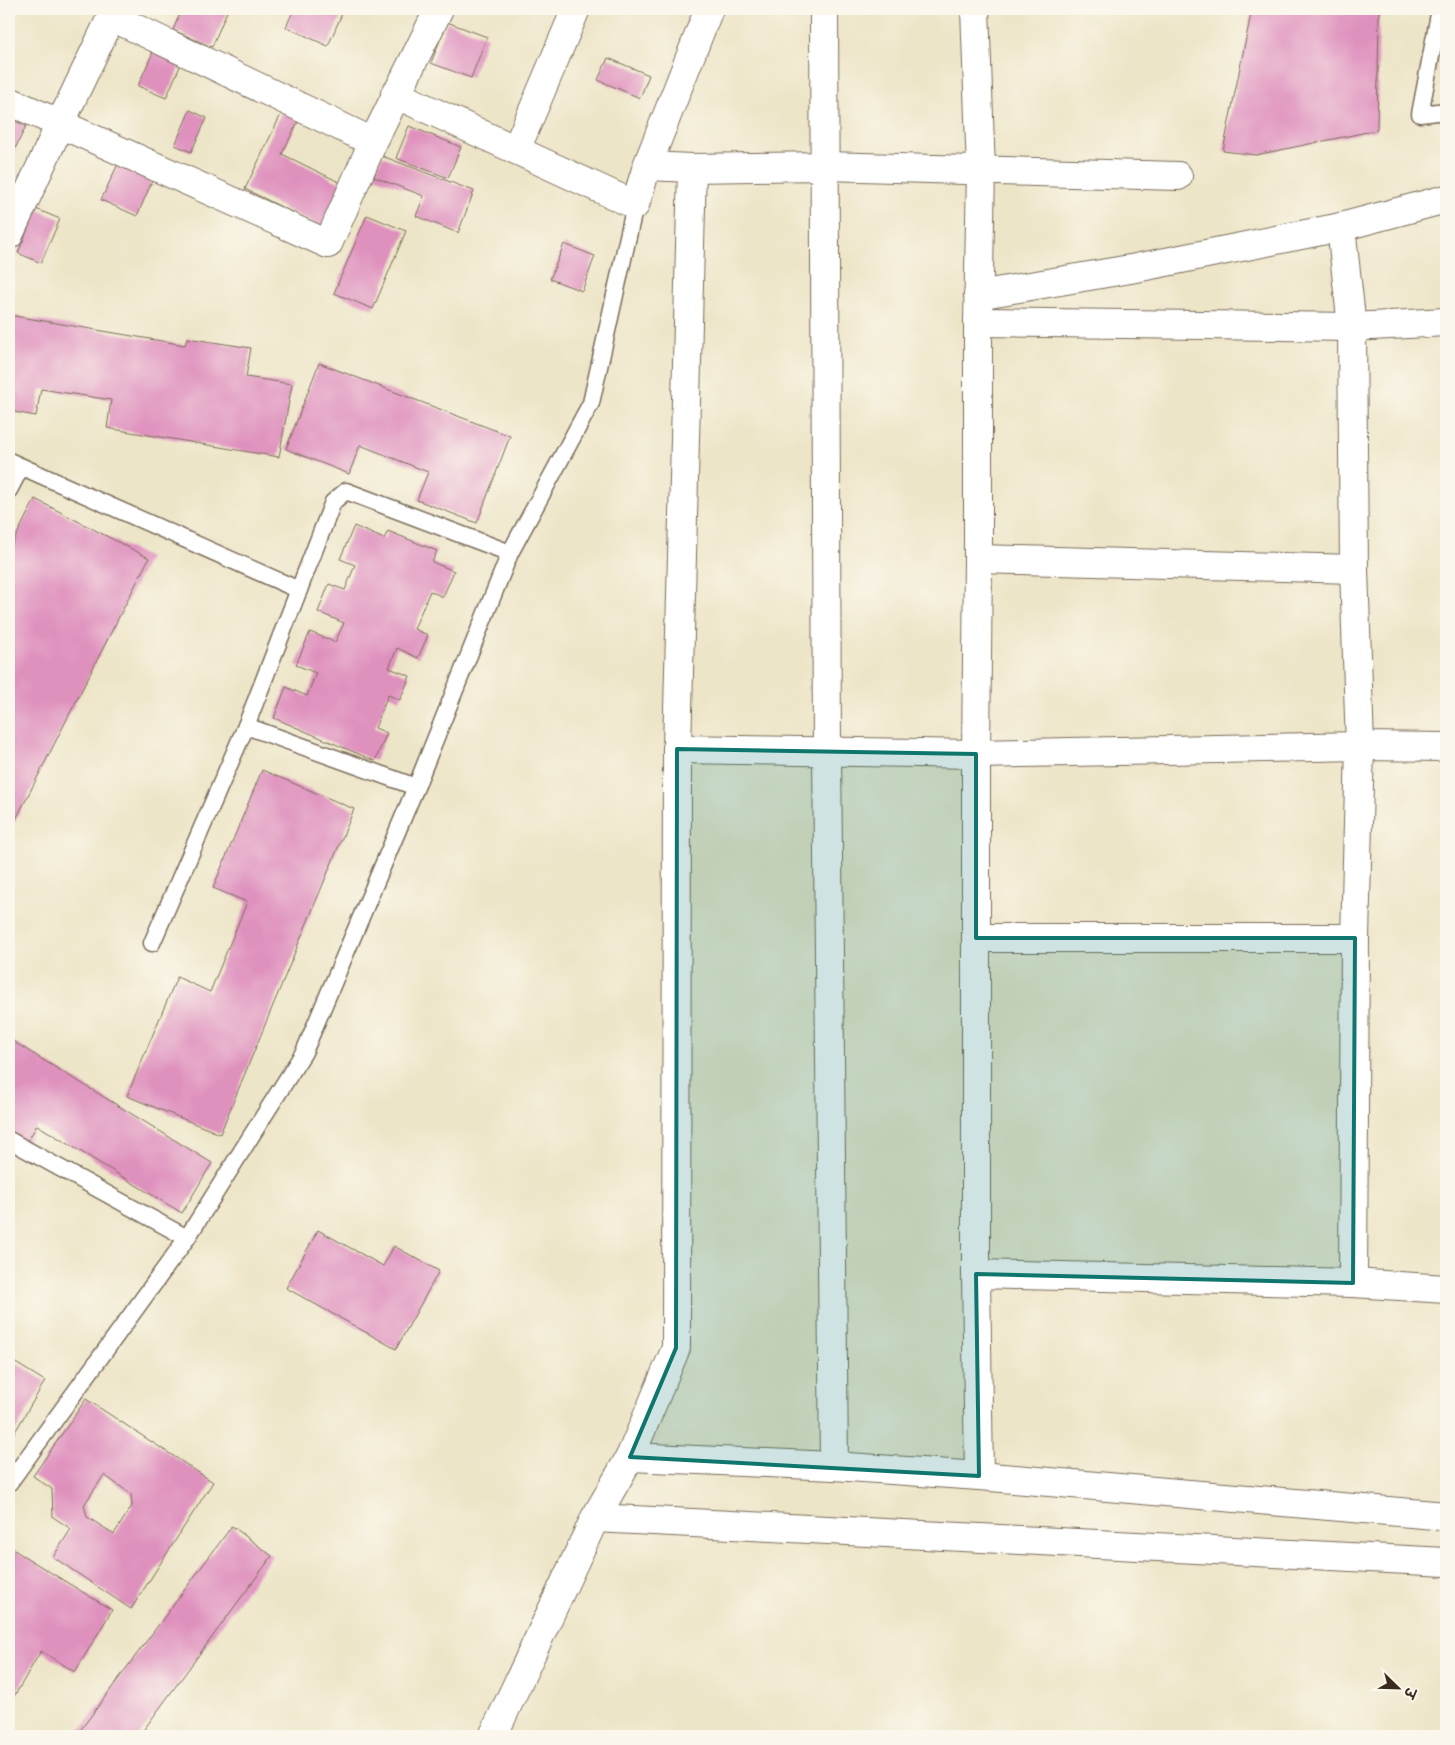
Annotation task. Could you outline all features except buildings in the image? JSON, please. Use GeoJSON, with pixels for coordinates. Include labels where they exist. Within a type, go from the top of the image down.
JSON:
{"type":"FeatureCollection","features":[{"type":"Feature","properties":{"kind":"street"},"geometry":{"type":"LineString","coordinates":[[9,101],[328,244],[395,94],[439,9]]}},
{"type":"Feature","properties":{"kind":"street"},"geometry":{"type":"LineString","coordinates":[[516,150],[576,9]]}},
{"type":"Feature","properties":{"kind":"street"},"geometry":{"type":"LineString","coordinates":[[395,94],[635,205],[648,166],[709,9]]}},
{"type":"Feature","properties":{"kind":"street"},"geometry":{"type":"LineString","coordinates":[[824,9],[827,752],[834,1466]]}},
{"type":"Feature","properties":{"kind":"street"},"geometry":{"type":"LineString","coordinates":[[975,9],[982,171],[978,308],[976,754],[976,1274],[979,1476]]}},
{"type":"Feature","properties":{"kind":"street"},"geometry":{"type":"LineString","coordinates":[[9,235],[113,13],[373,142]]}},
{"type":"Feature","properties":{"kind":"street"},"geometry":{"type":"LineString","coordinates":[[648,166],[692,168],[826,166],[1178,176]]}},
{"type":"Feature","properties":{"kind":"street"},"geometry":{"type":"LineString","coordinates":[[493,1736],[595,1518],[630,1457],[676,1348],[677,749],[692,168]]}},
{"type":"Feature","properties":{"kind":"street"},"geometry":{"type":"LineString","coordinates":[[978,308],[1136,268],[1341,227],[1446,199]]}},
{"type":"Feature","properties":{"kind":"street"},"geometry":{"type":"LineString","coordinates":[[1341,227],[1352,327],[1354,569],[1360,746],[1355,938],[1353,1283]]}},
{"type":"Feature","properties":{"kind":"street"},"geometry":{"type":"LineString","coordinates":[[978,308],[1352,327],[1446,322]]}},
{"type":"Feature","properties":{"kind":"street"},"geometry":{"type":"LineString","coordinates":[[978,559],[1354,569]]}},
{"type":"Feature","properties":{"kind":"street"},"geometry":{"type":"LineString","coordinates":[[677,749],[976,754],[1360,746],[1446,747]]}},
{"type":"Feature","properties":{"kind":"street"},"geometry":{"type":"LineString","coordinates":[[976,938],[1355,938]]}},
{"type":"Feature","properties":{"kind":"street"},"geometry":{"type":"LineString","coordinates":[[976,1274],[1353,1283],[1446,1289]]}},
{"type":"Feature","properties":{"kind":"street"},"geometry":{"type":"LineString","coordinates":[[630,1457],[834,1466],[979,1476],[1446,1516]]}},
{"type":"Feature","properties":{"kind":"street"},"geometry":{"type":"LineString","coordinates":[[595,1518],[1446,1562]]}},
{"type":"Feature","properties":{"kind":"lane"},"geometry":{"type":"LineString","coordinates":[[1440,9],[1420,114],[1446,111]]}},
{"type":"Feature","properties":{"kind":"lane"},"geometry":{"type":"LineString","coordinates":[[9,1483],[187,1238],[304,1052],[416,788],[510,553],[591,403],[635,205]]}},
{"type":"Feature","properties":{"kind":"lane"},"geometry":{"type":"LineString","coordinates":[[9,490],[15,464],[299,590]]}},
{"type":"Feature","properties":{"kind":"lane"},"geometry":{"type":"LineString","coordinates":[[152,943],[246,726],[333,502],[346,491],[510,553]]}},
{"type":"Feature","properties":{"kind":"lane"},"geometry":{"type":"LineString","coordinates":[[246,726],[416,788]]}},
{"type":"Feature","properties":{"kind":"lane"},"geometry":{"type":"LineString","coordinates":[[9,1140],[187,1238]]}},
{"type":"Feature","properties":{"kind":"highlighted area"},"geometry":{"type":"Polygon","coordinates":[[[677,749],[976,754],[976,938],[1355,938],[1353,1283],[976,1274],[979,1476],[630,1457],[676,1348],[677,749]]]}}]}
